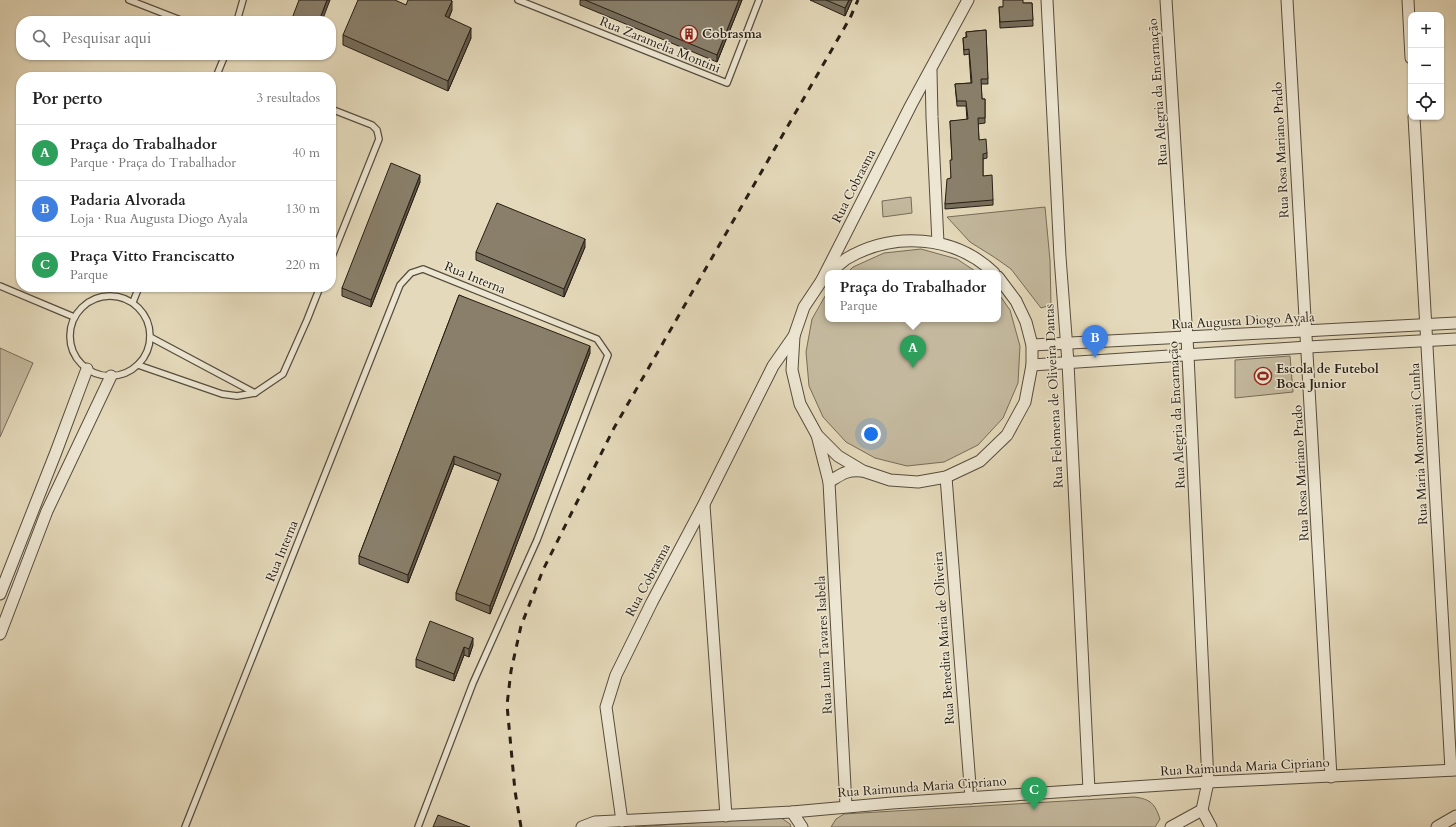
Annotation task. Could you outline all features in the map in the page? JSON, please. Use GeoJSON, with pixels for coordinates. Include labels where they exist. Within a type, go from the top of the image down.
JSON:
{"type":"FeatureCollection","features":[{"type":"Feature","properties":{"kind":"street","name":"Rua Cobrasma"},"geometry":{"type":"LineString","coordinates":[[830,270],[912,105],[968,0]]}},
{"type":"Feature","properties":{"kind":"street","name":"Rua Felomena de Oliveira Dantas"},"geometry":{"type":"LineString","coordinates":[[1047,0],[1060,257],[1068,363],[1089,790]]}},
{"type":"Feature","properties":{"kind":"street","name":"Rua Alegria da Encarnação"},"geometry":{"type":"LineString","coordinates":[[1166,0],[1188,355],[1208,782],[1202,810]]}},
{"type":"Feature","properties":{"kind":"street","name":"Rua Rosa Mariano Prado"},"geometry":{"type":"LineString","coordinates":[[1287,0],[1332,777]]}},
{"type":"Feature","properties":{"kind":"street"},"geometry":{"type":"LineString","coordinates":[[1408,0],[1410,48]]}},
{"type":"Feature","properties":{"kind":"street","name":"Rua Cobrasma"},"geometry":{"type":"LineString","coordinates":[[931,70],[938,243]]}},
{"type":"Feature","properties":{"kind":"street"},"geometry":{"type":"LineString","coordinates":[[912,105],[918,105],[924,108],[932,117]]}},
{"type":"Feature","properties":{"kind":"street","name":"Rua Maria Montovani Cunha"},"geometry":{"type":"LineString","coordinates":[[1414,120],[1453,770]]}},
{"type":"Feature","properties":{"kind":"street"},"geometry":{"type":"LineString","coordinates":[[834,270],[846,259],[874,246],[906,240],[938,243],[956,248],[973,257],[990,270]]}},
{"type":"Feature","properties":{"kind":"street"},"geometry":{"type":"LineString","coordinates":[[825,279],[804,307],[794,336],[792,370],[800,404],[817,435],[838,456],[863,471],[890,480],[918,482],[946,477],[980,461],[1007,435],[1025,402],[1032,365],[1032,345],[1026,322],[1016,301],[1001,281]]}},
{"type":"Feature","properties":{"kind":"street","name":"Rua Augusta Diogo Ayala"},"geometry":{"type":"LineString","coordinates":[[1032,345],[1456,323]]}},
{"type":"Feature","properties":{"kind":"street","name":"Rua Cobrasma"},"geometry":{"type":"LineString","coordinates":[[622,821],[606,707],[616,675],[773,366],[794,336]]}},
{"type":"Feature","properties":{"kind":"street"},"geometry":{"type":"LineString","coordinates":[[1032,365],[1456,339]]}},
{"type":"Feature","properties":{"kind":"street"},"geometry":{"type":"LineString","coordinates":[[773,366],[779,365],[792,370]]}},
{"type":"Feature","properties":{"kind":"street"},"geometry":{"type":"LineString","coordinates":[[0,594],[56,452],[87,368]]}},
{"type":"Feature","properties":{"kind":"street"},"geometry":{"type":"LineString","coordinates":[[0,634],[47,511],[111,376]]}},
{"type":"Feature","properties":{"kind":"street","name":"Rua Luna Tavares Isabela"},"geometry":{"type":"LineString","coordinates":[[817,435],[829,482],[846,806]]}},
{"type":"Feature","properties":{"kind":"street"},"geometry":{"type":"LineString","coordinates":[[829,482],[849,470],[863,471]]}},
{"type":"Feature","properties":{"kind":"street","name":"Rua Benedita Maria de Oliveira"},"geometry":{"type":"LineString","coordinates":[[946,477],[971,798]]}},
{"type":"Feature","properties":{"kind":"street"},"geometry":{"type":"LineString","coordinates":[[704,504],[726,816]]}},
{"type":"Feature","properties":{"kind":"street","name":"Rua Raimunda Maria Cipriano"},"geometry":{"type":"LineString","coordinates":[[582,827],[595,822],[792,812],[846,806],[1208,782],[1453,770]]}},
{"type":"Feature","properties":{"kind":"street"},"geometry":{"type":"LineString","coordinates":[[1170,827],[1202,810],[1211,827]]}},
{"type":"Feature","properties":{"kind":"street"},"geometry":{"type":"LineString","coordinates":[[792,812],[802,827]]}},
{"type":"Feature","properties":{"kind":"street"},"geometry":{"type":"LineString","coordinates":[[1437,827],[1456,816]]}},
{"type":"Feature","properties":{"kind":"lane"},"geometry":{"type":"LineString","coordinates":[[129,0],[170,16]]}},
{"type":"Feature","properties":{"kind":"lane","name":"Rua Zaramelia Montini"},"geometry":{"type":"LineString","coordinates":[[518,0],[727,83],[759,0]]}},
{"type":"Feature","properties":{"kind":"lane"},"geometry":{"type":"LineString","coordinates":[[239,16],[243,3]]}},
{"type":"Feature","properties":{"kind":"lane"},"geometry":{"type":"LineString","coordinates":[[218,72],[222,60]]}},
{"type":"Feature","properties":{"kind":"lane"},"geometry":{"type":"LineString","coordinates":[[336,110],[372,125],[377,130],[379,139],[336,242]]}},
{"type":"Feature","properties":{"kind":"lane","name":"Rua Interna"},"geometry":{"type":"LineString","coordinates":[[185,827],[400,285],[411,273],[423,269],[597,339],[608,356],[537,540],[473,683],[418,827]]}},
{"type":"Feature","properties":{"kind":"lane"},"geometry":{"type":"LineString","coordinates":[[0,286],[74,317]]}},
{"type":"Feature","properties":{"kind":"lane"},"geometry":{"type":"LineString","coordinates":[[133,302],[136,292]]}},
{"type":"Feature","properties":{"kind":"lane"},"geometry":{"type":"LineString","coordinates":[[138,365],[222,394],[237,396],[255,393],[283,374],[318,292]]}},
{"type":"Feature","properties":{"kind":"lane"},"geometry":{"type":"LineString","coordinates":[[100,296],[117,296],[133,302],[146,317],[150,337],[147,352],[138,365],[126,373],[111,376],[87,368],[74,354],[70,336],[74,317],[85,304],[100,296]]}},
{"type":"Feature","properties":{"kind":"lane"},"geometry":{"type":"LineString","coordinates":[[150,337],[255,393]]}},
{"type":"Feature","properties":{"kind":"shaded area"},"geometry":{"type":"Polygon","coordinates":[[[911,197],[912,213],[883,217],[882,201],[911,197]]]}},
{"type":"Feature","properties":{"kind":"shaded area"},"geometry":{"type":"Polygon","coordinates":[[[1045,207],[1050,260],[1051,305],[1041,308],[1011,269],[970,242],[947,217],[1045,207]]]}},
{"type":"Feature","properties":{"kind":"shaded area"},"geometry":{"type":"Polygon","coordinates":[[[921,249],[957,259],[974,270],[850,270],[853,267],[884,253],[921,249]]]}},
{"type":"Feature","properties":{"kind":"shaded area"},"geometry":{"type":"Polygon","coordinates":[[[825,296],[825,322],[1001,322],[1001,297],[1010,310],[1020,346],[1018,383],[1003,418],[978,445],[944,462],[907,466],[875,458],[846,442],[823,417],[809,386],[806,352],[812,319],[825,296]]]}},
{"type":"Feature","properties":{"kind":"shaded area"},"geometry":{"type":"Polygon","coordinates":[[[0,348],[33,363],[0,437],[0,348]]]}},
{"type":"Feature","properties":{"kind":"shaded area","name":"Escola de Futebol Boca Junior"},"geometry":{"type":"Polygon","coordinates":[[[1290,356],[1293,392],[1235,398],[1235,360],[1290,356]]]}},
{"type":"Feature","properties":{"kind":"shaded area"},"geometry":{"type":"Polygon","coordinates":[[[1134,797],[1145,799],[1152,803],[1160,819],[1155,827],[831,827],[836,819],[844,814],[1134,797]]]}},
{"type":"Feature","properties":{"kind":"shaded area"},"geometry":{"type":"Polygon","coordinates":[[[780,817],[790,824],[791,827],[635,827],[780,817]]]}},
{"type":"Feature","properties":{"kind":"building"},"geometry":{"type":"Polygon","coordinates":[[[299,0],[327,0],[321,16],[293,16],[299,0]]]}},
{"type":"Feature","properties":{"kind":"building"},"geometry":{"type":"Polygon","coordinates":[[[358,0],[395,0],[406,5],[408,0],[451,0],[452,1],[445,16],[471,28],[448,81],[343,35],[358,0]]]}},
{"type":"Feature","properties":{"kind":"building","name":"Cobrasma"},"geometry":{"type":"Polygon","coordinates":[[[585,0],[739,0],[717,55],[585,0]]]}},
{"type":"Feature","properties":{"kind":"building"},"geometry":{"type":"Polygon","coordinates":[[[826,0],[849,0],[845,8],[826,0]]]}},
{"type":"Feature","properties":{"kind":"building"},"geometry":{"type":"Polygon","coordinates":[[[1003,0],[1023,0],[1023,3],[1032,3],[1033,20],[1000,22],[999,7],[1003,7],[1003,0]]]}},
{"type":"Feature","properties":{"kind":"building"},"geometry":{"type":"Polygon","coordinates":[[[986,30],[988,79],[981,79],[982,99],[985,99],[985,118],[978,118],[979,140],[986,139],[987,153],[983,154],[983,176],[992,175],[993,200],[945,204],[947,179],[951,178],[950,160],[952,160],[950,121],[968,119],[966,101],[957,101],[955,84],[972,83],[969,49],[964,50],[963,38],[967,37],[966,32],[986,30]]]}},
{"type":"Feature","properties":{"kind":"building"},"geometry":{"type":"Polygon","coordinates":[[[391,163],[420,175],[371,300],[342,288],[391,163]]]}},
{"type":"Feature","properties":{"kind":"building"},"geometry":{"type":"Polygon","coordinates":[[[497,203],[585,239],[564,289],[476,252],[497,203]]]}},
{"type":"Feature","properties":{"kind":"building"},"geometry":{"type":"Polygon","coordinates":[[[459,295],[590,346],[490,606],[456,593],[501,474],[454,456],[408,575],[359,556],[459,295]]]}},
{"type":"Feature","properties":{"kind":"building"},"geometry":{"type":"Polygon","coordinates":[[[430,621],[473,638],[469,649],[464,647],[454,674],[416,659],[430,621]]]}},
{"type":"Feature","properties":{"kind":"building"},"geometry":{"type":"Polygon","coordinates":[[[438,815],[470,827],[433,827],[438,815]]]}},
{"type":"Feature","properties":{"kind":"railway"},"geometry":{"type":"LineString","coordinates":[[521,827],[515,791],[507,705],[511,671],[521,626],[543,570],[614,428],[850,18],[858,0]]}},
{"type":"Feature","properties":{"kind":"place","name":"Cobrasma"},"geometry":{"type":"Point","coordinates":[689,34]}},
{"type":"Feature","properties":{"kind":"place","name":"Padaria Alvorada"},"geometry":{"type":"Point","coordinates":[1095,358]}},
{"type":"Feature","properties":{"kind":"place","name":"Praça do Trabalhador"},"geometry":{"type":"Point","coordinates":[913,368]}},
{"type":"Feature","properties":{"kind":"place","name":"Escola de Futebol Boca Junior"},"geometry":{"type":"Point","coordinates":[1263,376]}},
{"type":"Feature","properties":{"kind":"place","name":"Praça Vitto Franciscatto"},"geometry":{"type":"Point","coordinates":[1034,810]}}]}
